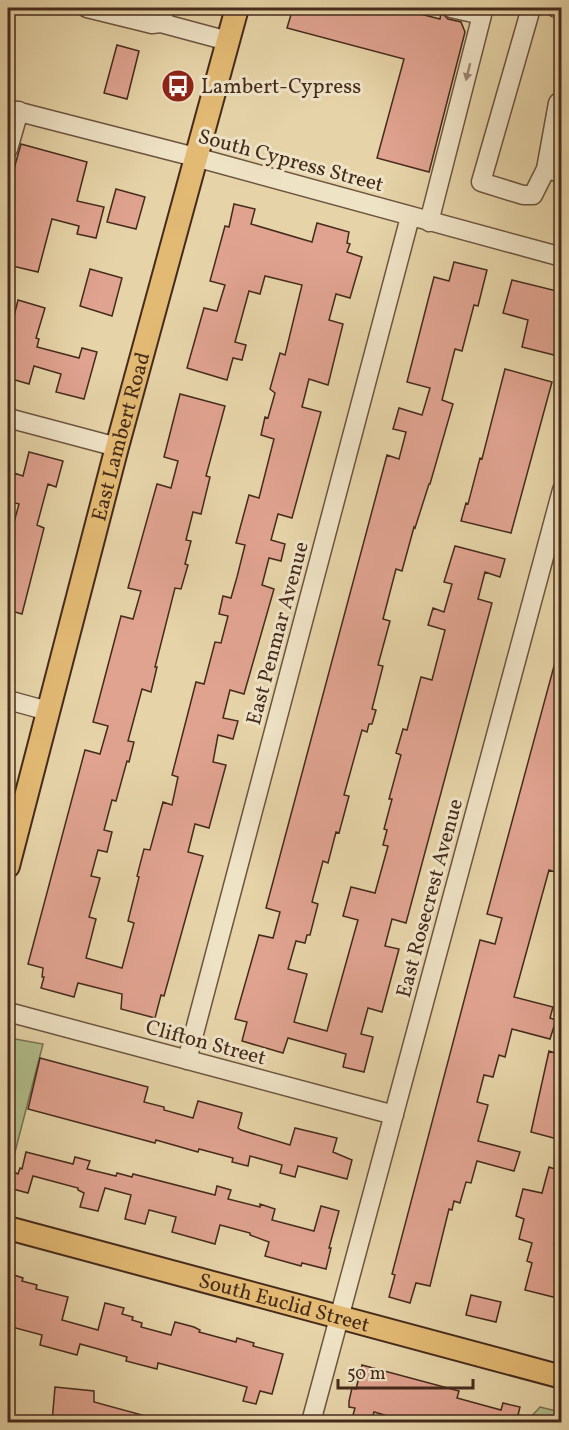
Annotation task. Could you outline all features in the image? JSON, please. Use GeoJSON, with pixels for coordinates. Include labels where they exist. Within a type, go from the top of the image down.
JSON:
{"type":"FeatureCollection","features":[{"type":"Feature","properties":{"kind":"main road","name":"East Lambert Road"},"geometry":{"type":"LineString","coordinates":[[8,866],[117,447],[237,8]]}},
{"type":"Feature","properties":{"kind":"main road","name":"South Euclid Street"},"geometry":{"type":"LineString","coordinates":[[8,1228],[561,1377]]}},
{"type":"Feature","properties":{"kind":"street"},"geometry":{"type":"LineString","coordinates":[[87,8],[152,24],[163,15],[228,41]]}},
{"type":"Feature","properties":{"kind":"street"},"geometry":{"type":"LineString","coordinates":[[429,222],[482,15],[451,8]]}},
{"type":"Feature","properties":{"kind":"street"},"geometry":{"type":"LineString","coordinates":[[531,8],[481,182],[523,195],[533,195],[554,171],[558,104],[561,100]]}},
{"type":"Feature","properties":{"kind":"street"},"geometry":{"type":"LineString","coordinates":[[556,8],[561,9]]}},
{"type":"Feature","properties":{"kind":"street"},"geometry":{"type":"LineString","coordinates":[[8,149],[13,110]]}},
{"type":"Feature","properties":{"kind":"street","name":"South Cypress Street"},"geometry":{"type":"LineString","coordinates":[[13,110],[195,157],[429,222],[561,254]]}},
{"type":"Feature","properties":{"kind":"street","name":"East Penmar Avenue"},"geometry":{"type":"LineString","coordinates":[[187,1060],[410,217]]}},
{"type":"Feature","properties":{"kind":"street"},"geometry":{"type":"LineString","coordinates":[[8,418],[117,447]]}},
{"type":"Feature","properties":{"kind":"street","name":"East Rosecrest Avenue"},"geometry":{"type":"LineString","coordinates":[[311,1422],[561,490]]}},
{"type":"Feature","properties":{"kind":"street"},"geometry":{"type":"LineString","coordinates":[[8,700],[48,711]]}},
{"type":"Feature","properties":{"kind":"street","name":"Clifton Street"},"geometry":{"type":"LineString","coordinates":[[8,1012],[394,1115]]}},
{"type":"Feature","properties":{"kind":"green space"},"geometry":{"type":"Polygon","coordinates":[[[15,1039],[43,1044],[8,1179],[8,1044],[15,1039]]]}},
{"type":"Feature","properties":{"kind":"green space"},"geometry":{"type":"Polygon","coordinates":[[[540,1407],[561,1412],[561,1422],[526,1422],[540,1407]]]}},
{"type":"Feature","properties":{"kind":"building"},"geometry":{"type":"Polygon","coordinates":[[[293,8],[397,8],[440,19],[441,12],[448,19],[461,22],[465,32],[429,172],[377,158],[404,59],[287,28],[293,8]]]}},
{"type":"Feature","properties":{"kind":"building"},"geometry":{"type":"Polygon","coordinates":[[[117,45],[139,51],[127,99],[104,93],[117,45]]]}},
{"type":"Feature","properties":{"kind":"building"},"geometry":{"type":"Polygon","coordinates":[[[21,144],[87,162],[77,201],[104,207],[96,238],[77,234],[79,226],[52,219],[38,272],[8,265],[8,190],[21,144]]]}},
{"type":"Feature","properties":{"kind":"building"},"geometry":{"type":"Polygon","coordinates":[[[116,189],[145,197],[136,229],[107,222],[116,189]]]}},
{"type":"Feature","properties":{"kind":"building"},"geometry":{"type":"Polygon","coordinates":[[[234,204],[255,209],[251,224],[312,242],[317,223],[349,232],[347,243],[350,244],[347,252],[362,257],[350,298],[336,294],[329,320],[343,324],[328,385],[309,379],[302,407],[321,412],[292,518],[278,514],[271,540],[285,544],[281,561],[269,558],[262,585],[274,589],[244,694],[230,690],[223,718],[238,721],[233,739],[218,735],[213,762],[226,765],[209,828],[195,824],[188,852],[203,856],[164,996],[161,995],[155,1018],[121,1009],[122,994],[78,983],[74,997],[41,988],[44,977],[42,977],[43,968],[28,964],[85,750],[100,754],[108,726],[93,722],[121,616],[133,619],[141,591],[128,588],[157,484],[171,488],[178,461],[164,457],[180,394],[225,406],[206,476],[210,477],[201,514],[193,512],[186,540],[191,541],[185,564],[188,565],[181,589],[175,588],[151,692],[142,689],[128,741],[134,742],[129,762],[127,761],[116,801],[112,800],[104,830],[112,832],[107,852],[98,850],[91,876],[100,878],[89,917],[96,919],[86,958],[122,968],[134,923],[128,921],[144,849],[150,850],[163,802],[172,805],[178,777],[172,775],[196,682],[204,684],[215,642],[221,643],[228,616],[219,614],[223,596],[231,598],[245,545],[236,543],[249,495],[259,498],[274,439],[261,435],[265,417],[268,418],[275,393],[270,389],[280,353],[285,355],[302,285],[265,276],[260,294],[249,291],[235,342],[246,345],[242,360],[233,358],[227,380],[187,368],[204,308],[217,311],[225,285],[210,281],[225,226],[229,227],[234,204]]]}},
{"type":"Feature","properties":{"kind":"building"},"geometry":{"type":"Polygon","coordinates":[[[454,262],[487,270],[478,306],[474,305],[462,351],[455,349],[442,400],[453,404],[402,571],[396,569],[383,619],[390,621],[378,665],[383,666],[372,709],[376,710],[367,732],[362,730],[344,795],[349,796],[339,833],[336,832],[328,863],[323,861],[312,902],[318,904],[310,935],[307,935],[305,943],[296,941],[288,969],[307,974],[294,1022],[327,1031],[358,920],[343,916],[351,887],[375,893],[388,846],[383,845],[387,830],[384,829],[392,799],[389,799],[401,755],[396,753],[403,729],[407,730],[421,677],[432,680],[445,630],[428,625],[433,608],[444,612],[452,584],[444,582],[455,546],[505,559],[500,577],[485,572],[478,599],[492,603],[406,923],[392,919],[385,946],[399,949],[382,1012],[368,1008],[361,1034],[373,1037],[364,1072],[343,1067],[346,1054],[288,1038],[283,1053],[242,1041],[247,1022],[235,1019],[259,935],[273,938],[280,912],[266,908],[387,455],[399,459],[406,432],[393,429],[399,408],[422,415],[430,388],[407,382],[434,277],[449,281],[454,262]]]}},
{"type":"Feature","properties":{"kind":"building"},"geometry":{"type":"Polygon","coordinates":[[[90,269],[122,278],[112,316],[80,306],[90,269]]]}},
{"type":"Feature","properties":{"kind":"building"},"geometry":{"type":"Polygon","coordinates":[[[512,280],[561,292],[561,342],[558,356],[522,347],[528,320],[503,313],[512,280]]]}},
{"type":"Feature","properties":{"kind":"building"},"geometry":{"type":"Polygon","coordinates":[[[18,300],[45,308],[36,338],[39,339],[37,347],[79,358],[82,348],[97,352],[84,399],[56,392],[61,374],[34,366],[29,384],[8,378],[8,340],[18,300]]]}},
{"type":"Feature","properties":{"kind":"building"},"geometry":{"type":"Polygon","coordinates":[[[505,369],[552,382],[511,533],[461,521],[480,458],[482,459],[505,369]]]}},
{"type":"Feature","properties":{"kind":"building"},"geometry":{"type":"Polygon","coordinates":[[[29,452],[63,461],[56,487],[48,484],[37,525],[44,528],[22,614],[8,610],[8,544],[19,504],[8,501],[8,497],[14,473],[23,476],[29,452]]]}},
{"type":"Feature","properties":{"kind":"building"},"geometry":{"type":"Polygon","coordinates":[[[557,655],[561,655],[561,836],[558,849],[561,850],[561,859],[558,873],[549,870],[514,997],[553,1007],[550,1018],[556,1020],[550,1039],[512,1029],[505,1057],[499,1055],[493,1077],[484,1075],[477,1102],[488,1105],[478,1141],[520,1152],[514,1171],[477,1161],[471,1183],[466,1182],[460,1203],[454,1201],[452,1210],[449,1209],[430,1286],[416,1283],[410,1303],[389,1297],[395,1275],[392,1274],[480,940],[495,944],[502,918],[487,914],[557,655]]]}},
{"type":"Feature","properties":{"kind":"building"},"geometry":{"type":"Polygon","coordinates":[[[549,1051],[561,1055],[561,1140],[531,1132],[549,1051]]]}},
{"type":"Feature","properties":{"kind":"building"},"geometry":{"type":"Polygon","coordinates":[[[40,1058],[148,1087],[144,1102],[193,1118],[198,1101],[242,1113],[238,1128],[241,1130],[290,1145],[295,1128],[337,1138],[333,1152],[352,1160],[347,1179],[298,1166],[295,1177],[280,1173],[282,1165],[250,1156],[248,1166],[232,1162],[233,1158],[199,1149],[198,1152],[156,1140],[155,1143],[28,1109],[40,1058]]]}},
{"type":"Feature","properties":{"kind":"building"},"geometry":{"type":"Polygon","coordinates":[[[26,1152],[73,1164],[75,1157],[90,1161],[87,1169],[116,1176],[117,1173],[132,1177],[133,1174],[215,1195],[217,1186],[231,1190],[228,1199],[275,1209],[272,1220],[314,1231],[321,1206],[339,1211],[326,1269],[302,1263],[301,1266],[265,1256],[269,1242],[250,1235],[250,1233],[220,1225],[215,1244],[172,1232],[176,1217],[149,1210],[145,1224],[125,1219],[131,1195],[105,1188],[98,1211],[80,1207],[84,1193],[78,1188],[33,1176],[28,1193],[9,1188],[14,1172],[18,1174],[20,1168],[22,1169],[26,1152]]]}},
{"type":"Feature","properties":{"kind":"building"},"geometry":{"type":"Polygon","coordinates":[[[549,1167],[561,1171],[561,1219],[554,1244],[561,1246],[555,1276],[561,1278],[561,1299],[525,1290],[532,1263],[527,1261],[532,1243],[519,1239],[524,1219],[516,1216],[523,1189],[542,1193],[549,1167]]]}},
{"type":"Feature","properties":{"kind":"building"},"geometry":{"type":"Polygon","coordinates":[[[8,1273],[23,1278],[22,1281],[37,1285],[36,1289],[68,1297],[62,1320],[98,1330],[105,1303],[124,1308],[122,1314],[142,1323],[141,1327],[171,1335],[175,1322],[194,1327],[200,1330],[199,1332],[236,1342],[237,1338],[254,1343],[253,1346],[283,1354],[272,1394],[260,1391],[256,1404],[243,1401],[247,1387],[158,1363],[157,1369],[126,1361],[127,1357],[80,1344],[77,1355],[40,1345],[42,1335],[8,1326],[8,1273]]]}},
{"type":"Feature","properties":{"kind":"building"},"geometry":{"type":"Polygon","coordinates":[[[471,1295],[501,1302],[496,1322],[466,1315],[471,1295]]]}},
{"type":"Feature","properties":{"kind":"building"},"geometry":{"type":"Polygon","coordinates":[[[362,1365],[459,1391],[457,1398],[501,1410],[503,1403],[520,1407],[518,1415],[530,1418],[530,1422],[402,1422],[402,1420],[374,1412],[371,1422],[351,1422],[355,1408],[349,1407],[349,1401],[352,1388],[356,1389],[362,1365]]]}},
{"type":"Feature","properties":{"kind":"building"},"geometry":{"type":"Polygon","coordinates":[[[55,1387],[94,1391],[94,1402],[153,1418],[152,1422],[52,1422],[55,1387]]]}},
{"type":"Feature","properties":{"kind":"place","name":"Lambert-Cypress"},"geometry":{"type":"Point","coordinates":[178,86]}}]}
